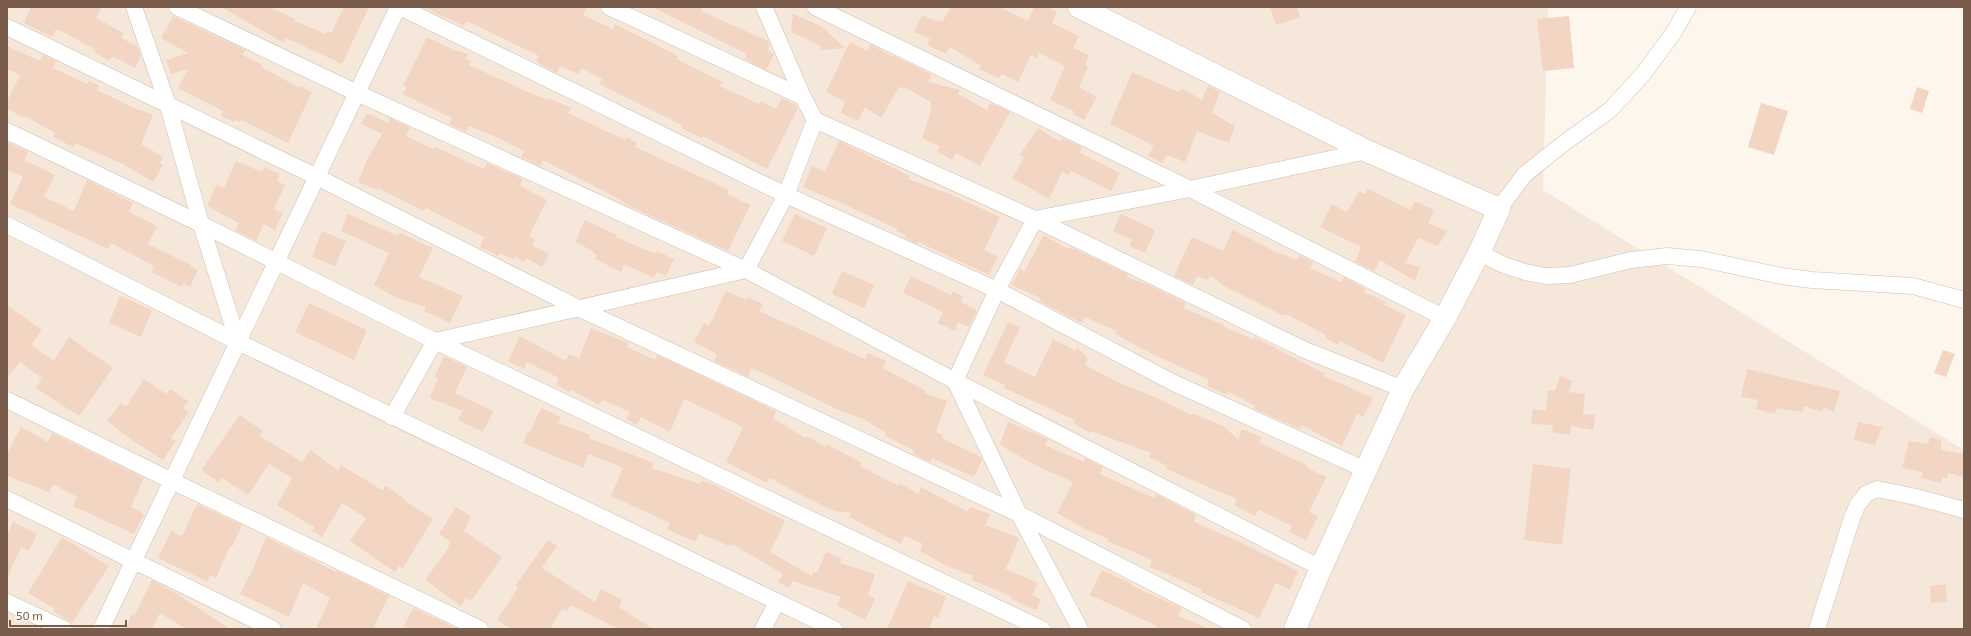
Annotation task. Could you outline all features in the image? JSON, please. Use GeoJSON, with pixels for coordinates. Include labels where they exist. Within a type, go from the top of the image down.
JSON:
{"type":"FeatureCollection","features":[{"type":"Feature","properties":{"kind":"street"},"geometry":{"type":"LineString","coordinates":[[134,7],[168,105],[201,224],[238,342]]}},
{"type":"Feature","properties":{"kind":"street"},"geometry":{"type":"LineString","coordinates":[[176,7],[357,92],[746,270],[955,381],[1321,568]]}},
{"type":"Feature","properties":{"kind":"street"},"geometry":{"type":"LineString","coordinates":[[101,629],[399,7],[786,195],[997,290],[1174,383],[1366,470]]}},
{"type":"Feature","properties":{"kind":"street"},"geometry":{"type":"LineString","coordinates":[[609,7],[803,97]]}},
{"type":"Feature","properties":{"kind":"street"},"geometry":{"type":"LineString","coordinates":[[764,7],[803,97],[815,120],[1035,218],[1305,350],[1403,390]]}},
{"type":"Feature","properties":{"kind":"street"},"geometry":{"type":"LineString","coordinates":[[815,7],[1190,190],[1445,318]]}},
{"type":"Feature","properties":{"kind":"street"},"geometry":{"type":"LineString","coordinates":[[1079,7],[1367,151],[1499,209]]}},
{"type":"Feature","properties":{"kind":"street"},"geometry":{"type":"LineString","coordinates":[[1295,629],[1321,568],[1403,390],[1445,318],[1480,253],[1499,209],[1524,175],[1564,143],[1610,110],[1640,79],[1674,32],[1688,7]]}},
{"type":"Feature","properties":{"kind":"street"},"geometry":{"type":"LineString","coordinates":[[7,27],[317,177],[578,308],[1019,514],[1243,629]]}},
{"type":"Feature","properties":{"kind":"street"},"geometry":{"type":"LineString","coordinates":[[392,417],[435,341],[746,270],[786,195],[815,120]]}},
{"type":"Feature","properties":{"kind":"street"},"geometry":{"type":"LineString","coordinates":[[7,131],[201,224],[276,263],[435,341],[1042,629]]}},
{"type":"Feature","properties":{"kind":"street"},"geometry":{"type":"LineString","coordinates":[[1035,218],[1190,190],[1367,151]]}},
{"type":"Feature","properties":{"kind":"street"},"geometry":{"type":"LineString","coordinates":[[955,381],[997,290],[1035,218]]}},
{"type":"Feature","properties":{"kind":"street"},"geometry":{"type":"LineString","coordinates":[[7,225],[238,342],[834,629]]}},
{"type":"Feature","properties":{"kind":"street"},"geometry":{"type":"LineString","coordinates":[[1480,253],[1504,265],[1545,276],[1570,275],[1630,260],[1667,256],[1700,259],[1781,276],[1812,280],[1913,286],[1964,300]]}},
{"type":"Feature","properties":{"kind":"street"},"geometry":{"type":"LineString","coordinates":[[955,381],[1019,514],[1080,629]]}},
{"type":"Feature","properties":{"kind":"street"},"geometry":{"type":"LineString","coordinates":[[7,400],[480,629]]}},
{"type":"Feature","properties":{"kind":"street"},"geometry":{"type":"LineString","coordinates":[[1817,629],[1852,518],[1858,504],[1866,494],[1877,489],[1884,490],[1964,510]]}},
{"type":"Feature","properties":{"kind":"street"},"geometry":{"type":"LineString","coordinates":[[7,499],[273,629]]}},
{"type":"Feature","properties":{"kind":"street"},"geometry":{"type":"LineString","coordinates":[[7,602],[64,629]]}},
{"type":"Feature","properties":{"kind":"street"},"geometry":{"type":"LineString","coordinates":[[763,629],[777,602]]}},
{"type":"Feature","properties":{"kind":"shaded area"},"geometry":{"type":"Polygon","coordinates":[[[7,7],[1548,7],[1543,190],[1964,450],[1964,629],[7,629],[7,7]]]}},
{"type":"Feature","properties":{"kind":"building"},"geometry":{"type":"Polygon","coordinates":[[[31,7],[102,7],[96,18],[124,33],[121,38],[137,46],[141,56],[135,68],[112,56],[109,61],[95,53],[96,50],[61,31],[56,29],[52,37],[24,23],[31,7]]]}},
{"type":"Feature","properties":{"kind":"building"},"geometry":{"type":"Polygon","coordinates":[[[221,7],[270,7],[295,19],[294,21],[326,34],[327,31],[331,33],[344,7],[369,7],[342,64],[286,38],[284,43],[221,7]]]}},
{"type":"Feature","properties":{"kind":"building"},"geometry":{"type":"Polygon","coordinates":[[[423,7],[587,7],[583,15],[613,29],[615,24],[678,56],[676,59],[722,82],[720,86],[759,104],[760,101],[776,109],[782,98],[796,105],[798,108],[767,169],[703,136],[701,138],[681,128],[682,125],[599,84],[602,79],[581,68],[578,74],[560,66],[557,73],[536,62],[539,56],[467,21],[464,26],[423,7]]]}},
{"type":"Feature","properties":{"kind":"building"},"geometry":{"type":"Polygon","coordinates":[[[652,7],[703,7],[701,11],[768,41],[770,45],[767,50],[774,54],[766,70],[744,59],[747,54],[652,7]]]}},
{"type":"Feature","properties":{"kind":"building"},"geometry":{"type":"Polygon","coordinates":[[[951,7],[1000,7],[1028,21],[1034,7],[1047,7],[1057,12],[1052,23],[1079,36],[1073,48],[1089,55],[1085,66],[1088,67],[1079,87],[1097,97],[1084,120],[1073,114],[1075,112],[1050,100],[1065,66],[1039,53],[1037,58],[1031,55],[1018,82],[1002,74],[999,78],[979,69],[981,66],[950,47],[946,54],[927,45],[930,39],[914,32],[922,15],[938,22],[939,20],[942,22],[951,7]]]}},
{"type":"Feature","properties":{"kind":"building"},"geometry":{"type":"Polygon","coordinates":[[[1270,7],[1297,7],[1300,17],[1276,25],[1270,7]]]}},
{"type":"Feature","properties":{"kind":"building"},"geometry":{"type":"Polygon","coordinates":[[[793,14],[821,26],[845,48],[820,50],[821,46],[791,32],[793,14]]]}},
{"type":"Feature","properties":{"kind":"building"},"geometry":{"type":"Polygon","coordinates":[[[173,16],[245,50],[243,55],[262,65],[261,67],[300,88],[300,86],[312,92],[288,143],[241,120],[240,122],[236,120],[234,122],[221,116],[223,111],[178,88],[188,69],[171,74],[166,60],[188,53],[161,38],[173,16]]]}},
{"type":"Feature","properties":{"kind":"building"},"geometry":{"type":"Polygon","coordinates":[[[1569,16],[1574,68],[1543,71],[1537,19],[1569,16]]]}},
{"type":"Feature","properties":{"kind":"building"},"geometry":{"type":"Polygon","coordinates":[[[427,37],[456,51],[468,54],[466,59],[471,61],[469,65],[526,91],[548,100],[549,98],[571,108],[568,113],[625,140],[626,137],[637,143],[635,147],[729,190],[727,194],[750,205],[728,251],[625,204],[602,190],[543,160],[540,166],[521,157],[524,151],[496,137],[469,126],[466,132],[449,124],[452,118],[403,94],[407,87],[403,86],[427,37]]]}},
{"type":"Feature","properties":{"kind":"building"},"geometry":{"type":"Polygon","coordinates":[[[850,42],[867,51],[870,44],[893,57],[894,56],[919,68],[932,75],[928,82],[960,90],[958,94],[987,110],[990,103],[1010,112],[980,166],[956,153],[952,160],[937,151],[940,147],[922,138],[932,108],[930,107],[931,102],[904,87],[899,87],[881,118],[865,107],[858,121],[841,113],[845,102],[826,92],[850,42]]]}},
{"type":"Feature","properties":{"kind":"building"},"geometry":{"type":"Polygon","coordinates":[[[7,46],[40,61],[43,55],[56,61],[53,68],[87,84],[89,80],[99,86],[97,90],[138,110],[153,115],[141,144],[163,157],[160,163],[163,165],[153,182],[123,164],[75,143],[73,147],[53,137],[55,133],[25,116],[25,118],[7,109],[7,101],[20,75],[7,69],[7,46]]]}},
{"type":"Feature","properties":{"kind":"building"},"geometry":{"type":"Polygon","coordinates":[[[1132,72],[1179,92],[1182,88],[1202,100],[1208,85],[1220,92],[1212,113],[1235,126],[1229,143],[1197,131],[1185,162],[1167,155],[1162,163],[1148,156],[1154,146],[1110,124],[1132,72]]]}},
{"type":"Feature","properties":{"kind":"building"},"geometry":{"type":"Polygon","coordinates":[[[1917,87],[1929,91],[1922,113],[1910,109],[1917,87]]]}},
{"type":"Feature","properties":{"kind":"building"},"geometry":{"type":"Polygon","coordinates":[[[1761,103],[1788,111],[1774,155],[1748,147],[1761,103]]]}},
{"type":"Feature","properties":{"kind":"building"},"geometry":{"type":"Polygon","coordinates":[[[367,113],[388,123],[390,118],[410,128],[406,136],[433,149],[435,147],[484,169],[487,163],[523,179],[520,186],[547,200],[529,236],[535,240],[532,245],[549,254],[542,267],[526,258],[524,262],[515,257],[514,260],[500,253],[498,256],[480,247],[484,237],[426,208],[424,211],[378,188],[378,190],[358,182],[367,160],[382,134],[361,124],[367,113]]]}},
{"type":"Feature","properties":{"kind":"building"},"geometry":{"type":"Polygon","coordinates":[[[1038,128],[1060,142],[1062,138],[1082,147],[1080,153],[1120,173],[1111,191],[1071,171],[1069,175],[1062,172],[1049,199],[1012,178],[1024,158],[1020,155],[1038,128]]]}},
{"type":"Feature","properties":{"kind":"building"},"geometry":{"type":"Polygon","coordinates":[[[839,141],[910,176],[908,179],[950,194],[1000,217],[984,250],[998,257],[989,275],[918,242],[917,244],[905,238],[906,235],[896,231],[897,229],[833,199],[803,187],[812,166],[825,172],[839,141]]]}},
{"type":"Feature","properties":{"kind":"building"},"geometry":{"type":"Polygon","coordinates":[[[7,142],[28,152],[24,160],[55,175],[44,197],[74,211],[87,180],[133,203],[129,212],[157,226],[148,244],[191,265],[191,267],[198,270],[190,287],[183,283],[182,287],[151,272],[154,266],[111,243],[108,249],[10,204],[23,177],[7,170],[7,142]]]}},
{"type":"Feature","properties":{"kind":"building"},"geometry":{"type":"Polygon","coordinates":[[[236,161],[262,172],[265,167],[280,174],[277,181],[285,185],[274,209],[283,213],[275,230],[264,224],[256,241],[236,231],[239,223],[207,206],[217,184],[224,188],[236,161]]]}},
{"type":"Feature","properties":{"kind":"building"},"geometry":{"type":"Polygon","coordinates":[[[1368,189],[1410,210],[1415,201],[1434,210],[1428,223],[1447,231],[1438,246],[1418,238],[1405,263],[1420,267],[1415,281],[1380,260],[1374,271],[1355,262],[1361,247],[1320,227],[1332,204],[1347,212],[1359,191],[1365,194],[1368,189]]]}},
{"type":"Feature","properties":{"kind":"building"},"geometry":{"type":"Polygon","coordinates":[[[348,214],[398,236],[400,233],[433,248],[419,277],[463,296],[450,323],[424,311],[426,307],[397,298],[374,285],[389,253],[341,231],[348,214]]]}},
{"type":"Feature","properties":{"kind":"building"},"geometry":{"type":"Polygon","coordinates":[[[795,214],[827,228],[814,256],[782,241],[795,214]]]}},
{"type":"Feature","properties":{"kind":"building"},"geometry":{"type":"Polygon","coordinates":[[[1121,214],[1155,230],[1145,253],[1129,246],[1132,240],[1113,231],[1121,214]]]}},
{"type":"Feature","properties":{"kind":"building"},"geometry":{"type":"Polygon","coordinates":[[[585,220],[617,235],[616,237],[656,254],[657,251],[674,259],[666,276],[657,272],[654,278],[624,264],[621,272],[595,259],[597,255],[593,253],[593,251],[575,242],[585,220]]]}},
{"type":"Feature","properties":{"kind":"building"},"geometry":{"type":"Polygon","coordinates":[[[1233,230],[1280,254],[1281,253],[1297,260],[1300,255],[1313,262],[1310,268],[1341,282],[1344,277],[1366,289],[1364,292],[1386,302],[1384,305],[1406,315],[1383,363],[1340,341],[1338,345],[1325,338],[1326,335],[1288,315],[1282,315],[1224,286],[1210,275],[1208,280],[1197,276],[1193,285],[1174,276],[1192,237],[1223,251],[1233,230]]]}},
{"type":"Feature","properties":{"kind":"building"},"geometry":{"type":"Polygon","coordinates":[[[322,231],[346,241],[335,266],[312,257],[322,231]]]}},
{"type":"Feature","properties":{"kind":"building"},"geometry":{"type":"Polygon","coordinates":[[[1044,235],[1068,249],[1069,247],[1090,256],[1128,274],[1127,277],[1149,285],[1186,303],[1183,308],[1224,325],[1223,326],[1254,340],[1255,337],[1325,374],[1324,376],[1373,398],[1363,417],[1357,414],[1342,446],[1301,425],[1300,429],[1254,409],[1255,406],[1228,391],[1227,395],[1207,386],[1209,380],[1142,349],[1115,334],[1116,331],[1085,317],[1083,322],[1079,322],[1039,301],[1040,298],[1012,285],[1020,268],[1024,272],[1044,235]]]}},
{"type":"Feature","properties":{"kind":"building"},"geometry":{"type":"Polygon","coordinates":[[[842,271],[874,285],[864,308],[832,294],[842,271]]]}},
{"type":"Feature","properties":{"kind":"building"},"geometry":{"type":"Polygon","coordinates":[[[911,276],[951,295],[952,291],[963,296],[961,302],[977,310],[969,327],[958,322],[955,331],[938,323],[943,312],[903,293],[911,276]]]}},
{"type":"Feature","properties":{"kind":"building"},"geometry":{"type":"Polygon","coordinates":[[[726,291],[746,300],[748,297],[763,304],[759,311],[865,359],[868,353],[886,361],[883,368],[926,391],[925,393],[947,401],[936,432],[943,436],[942,438],[981,457],[982,460],[974,477],[932,458],[930,462],[913,454],[915,451],[885,436],[886,433],[863,419],[841,411],[752,368],[748,377],[714,361],[717,354],[694,342],[704,323],[709,326],[726,291]]]}},
{"type":"Feature","properties":{"kind":"building"},"geometry":{"type":"Polygon","coordinates":[[[120,296],[152,310],[141,337],[109,323],[120,296]]]}},
{"type":"Feature","properties":{"kind":"building"},"geometry":{"type":"Polygon","coordinates":[[[309,303],[367,330],[354,360],[295,332],[309,303]]]}},
{"type":"Feature","properties":{"kind":"building"},"geometry":{"type":"Polygon","coordinates":[[[7,305],[42,330],[31,345],[54,361],[69,337],[113,368],[79,416],[36,388],[42,378],[20,362],[7,378],[7,305]]]}},
{"type":"Feature","properties":{"kind":"building"},"geometry":{"type":"Polygon","coordinates":[[[1008,322],[1020,327],[1004,362],[1035,377],[1053,339],[1076,351],[1077,347],[1088,358],[1085,365],[1120,383],[1157,398],[1191,415],[1192,413],[1224,426],[1238,440],[1242,429],[1261,437],[1259,442],[1308,466],[1307,468],[1326,477],[1309,512],[1318,516],[1306,540],[1289,532],[1292,526],[1259,510],[1255,516],[1234,505],[1237,499],[1166,469],[1167,466],[1149,457],[1151,453],[1091,431],[1090,433],[1073,423],[1075,420],[1004,388],[1005,385],[983,375],[1008,322]]]}},
{"type":"Feature","properties":{"kind":"building"},"geometry":{"type":"Polygon","coordinates":[[[591,328],[629,343],[627,347],[655,360],[657,355],[776,411],[773,418],[805,438],[807,436],[826,447],[827,444],[862,463],[860,466],[899,486],[900,483],[918,494],[921,487],[968,512],[970,507],[990,514],[986,525],[1019,538],[1006,569],[1038,583],[1032,595],[1041,599],[1036,610],[1011,599],[1012,597],[972,580],[973,576],[947,566],[920,551],[923,544],[905,536],[901,544],[849,517],[851,513],[834,511],[770,478],[767,483],[726,462],[743,427],[684,399],[670,432],[641,417],[637,425],[626,419],[630,412],[602,400],[599,405],[571,390],[570,392],[556,385],[559,378],[527,362],[524,369],[508,361],[520,336],[566,361],[569,354],[579,358],[591,328]]]}},
{"type":"Feature","properties":{"kind":"building"},"geometry":{"type":"Polygon","coordinates":[[[1943,350],[1955,354],[1946,377],[1934,373],[1943,350]]]}},
{"type":"Feature","properties":{"kind":"building"},"geometry":{"type":"Polygon","coordinates":[[[444,356],[467,367],[455,393],[493,411],[483,432],[458,420],[463,411],[430,398],[438,378],[435,376],[444,356]]]}},
{"type":"Feature","properties":{"kind":"building"},"geometry":{"type":"Polygon","coordinates":[[[1747,369],[1840,391],[1834,412],[1824,407],[1822,412],[1804,406],[1803,412],[1777,408],[1775,414],[1756,409],[1758,400],[1741,397],[1747,369]]]}},
{"type":"Feature","properties":{"kind":"building"},"geometry":{"type":"Polygon","coordinates":[[[1560,376],[1572,381],[1569,392],[1585,394],[1583,414],[1595,415],[1593,430],[1571,426],[1570,435],[1552,432],[1553,425],[1531,424],[1533,409],[1546,411],[1548,390],[1555,391],[1560,376]]]}},
{"type":"Feature","properties":{"kind":"building"},"geometry":{"type":"Polygon","coordinates":[[[144,379],[166,394],[170,389],[188,401],[183,408],[189,412],[171,438],[176,441],[163,460],[129,438],[107,421],[121,403],[126,407],[144,379]]]}},
{"type":"Feature","properties":{"kind":"building"},"geometry":{"type":"Polygon","coordinates":[[[541,408],[561,417],[558,423],[590,435],[589,438],[654,463],[652,468],[700,484],[702,481],[714,485],[785,521],[770,552],[812,576],[813,572],[817,573],[826,552],[842,559],[840,563],[875,574],[868,595],[875,599],[865,620],[837,605],[841,597],[793,581],[789,588],[778,582],[783,574],[732,544],[731,547],[699,533],[695,542],[667,529],[670,523],[611,496],[623,468],[588,454],[583,468],[523,443],[541,408]]]}},
{"type":"Feature","properties":{"kind":"building"},"geometry":{"type":"Polygon","coordinates":[[[240,415],[263,431],[260,436],[302,462],[310,450],[338,470],[341,465],[382,490],[386,486],[406,500],[405,501],[433,519],[403,568],[399,566],[395,572],[350,541],[366,518],[342,503],[322,537],[312,531],[314,527],[277,505],[292,478],[269,464],[248,495],[222,478],[219,482],[201,470],[240,415]]]}},
{"type":"Feature","properties":{"kind":"building"},"geometry":{"type":"Polygon","coordinates":[[[1008,422],[1048,439],[1045,445],[1084,462],[1085,458],[1103,467],[1100,474],[1154,498],[1156,494],[1196,515],[1194,522],[1236,540],[1298,571],[1290,590],[1276,583],[1259,618],[1201,592],[1202,590],[1149,567],[1152,560],[1107,541],[1108,539],[1083,528],[1057,513],[1073,482],[1041,468],[1000,444],[1008,422]]]}},
{"type":"Feature","properties":{"kind":"building"},"geometry":{"type":"Polygon","coordinates":[[[1858,422],[1882,427],[1875,445],[1854,440],[1858,422]]]}},
{"type":"Feature","properties":{"kind":"building"},"geometry":{"type":"Polygon","coordinates":[[[21,427],[48,442],[52,433],[144,478],[131,507],[144,514],[134,534],[73,506],[77,497],[53,484],[49,492],[7,476],[7,454],[21,427]]]}},
{"type":"Feature","properties":{"kind":"building"},"geometry":{"type":"Polygon","coordinates":[[[1930,437],[1941,440],[1941,450],[1964,454],[1964,477],[1948,473],[1947,478],[1942,477],[1941,483],[1921,478],[1923,472],[1902,468],[1909,441],[1928,444],[1930,437]]]}},
{"type":"Feature","properties":{"kind":"building"},"geometry":{"type":"Polygon","coordinates":[[[1533,464],[1571,469],[1562,545],[1524,540],[1533,464]]]}},
{"type":"Feature","properties":{"kind":"building"},"geometry":{"type":"Polygon","coordinates":[[[197,504],[242,525],[232,547],[230,546],[216,578],[210,575],[208,582],[158,558],[171,531],[182,536],[197,504]]]}},
{"type":"Feature","properties":{"kind":"building"},"geometry":{"type":"Polygon","coordinates":[[[456,507],[471,516],[464,531],[502,557],[471,601],[466,598],[461,606],[425,580],[450,546],[448,545],[450,541],[439,534],[456,507]]]}},
{"type":"Feature","properties":{"kind":"building"},"geometry":{"type":"Polygon","coordinates":[[[13,522],[37,534],[29,551],[21,547],[7,578],[7,535],[13,522]]]}},
{"type":"Feature","properties":{"kind":"building"},"geometry":{"type":"Polygon","coordinates":[[[62,537],[109,566],[72,623],[53,611],[55,609],[28,593],[62,537]]]}},
{"type":"Feature","properties":{"kind":"building"},"geometry":{"type":"Polygon","coordinates":[[[266,537],[336,572],[336,570],[389,596],[373,629],[316,629],[330,598],[303,583],[289,617],[240,594],[253,569],[266,537]]]}},
{"type":"Feature","properties":{"kind":"building"},"geometry":{"type":"Polygon","coordinates":[[[548,540],[557,546],[542,568],[595,602],[601,589],[622,600],[619,607],[653,629],[618,629],[571,605],[567,611],[562,609],[550,629],[511,629],[497,620],[518,588],[515,586],[548,540]]]}},
{"type":"Feature","properties":{"kind":"building"},"geometry":{"type":"Polygon","coordinates":[[[1102,570],[1132,584],[1132,586],[1182,608],[1178,616],[1209,629],[1156,629],[1157,626],[1090,595],[1102,570]]]}},
{"type":"Feature","properties":{"kind":"building"},"geometry":{"type":"Polygon","coordinates":[[[152,580],[172,591],[230,629],[186,629],[160,613],[152,629],[126,629],[131,615],[134,616],[152,580]]]}},
{"type":"Feature","properties":{"kind":"building"},"geometry":{"type":"Polygon","coordinates":[[[908,581],[946,597],[938,618],[934,616],[929,629],[887,629],[908,581]]]}},
{"type":"Feature","properties":{"kind":"building"},"geometry":{"type":"Polygon","coordinates":[[[1946,584],[1947,602],[1931,603],[1930,586],[1946,584]]]}},
{"type":"Feature","properties":{"kind":"building"},"geometry":{"type":"Polygon","coordinates":[[[413,608],[458,629],[403,629],[413,608]]]}}]}
